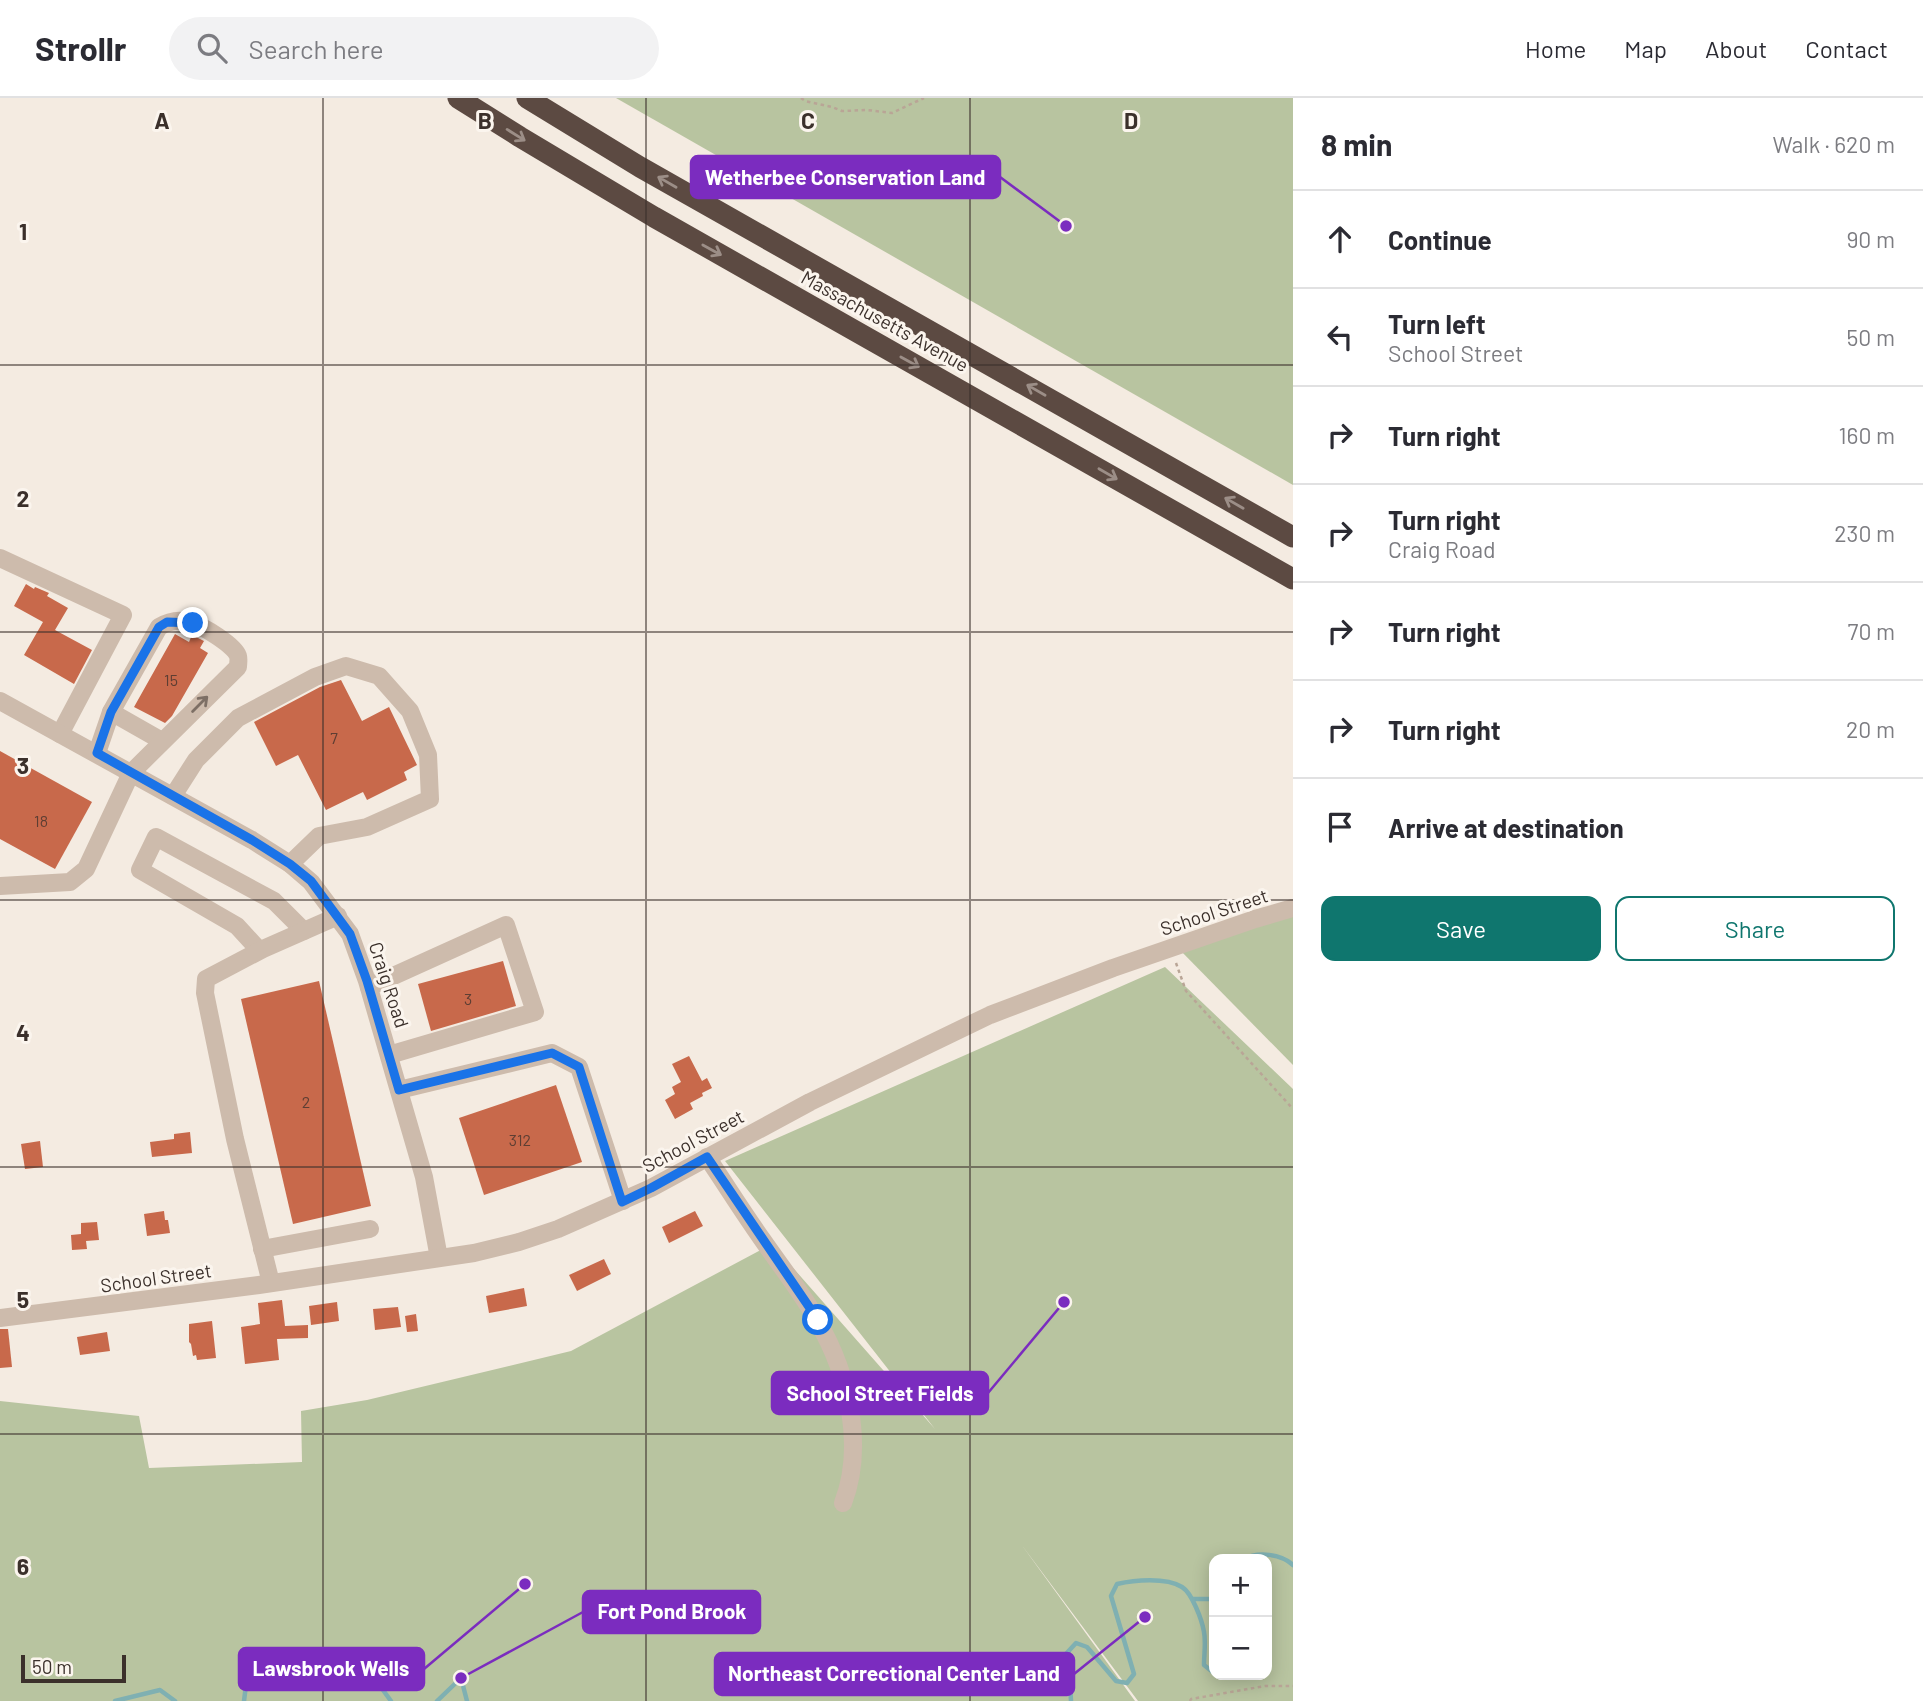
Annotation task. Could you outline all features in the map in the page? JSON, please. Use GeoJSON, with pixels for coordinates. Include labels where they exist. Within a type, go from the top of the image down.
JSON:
{"type":"FeatureCollection","features":[{"type":"Feature","properties":{"kind":"highway","name":"Massachusetts Avenue"},"geometry":{"type":"LineString","coordinates":[[458,98],[654,217],[1293,579]]}},
{"type":"Feature","properties":{"kind":"highway","name":"Massachusetts Avenue"},"geometry":{"type":"LineString","coordinates":[[527,98],[664,181],[1293,537]]}},
{"type":"Feature","properties":{"kind":"street"},"geometry":{"type":"LineString","coordinates":[[0,558],[123,615],[60,734]]}},
{"type":"Feature","properties":{"kind":"street"},"geometry":{"type":"LineString","coordinates":[[0,886],[70,882],[86,869],[131,773],[237,667],[239,657],[234,649],[193,623],[167,622],[159,627],[111,712],[97,753]]}},
{"type":"Feature","properties":{"kind":"street"},"geometry":{"type":"LineString","coordinates":[[173,796],[196,760],[238,718],[314,677],[346,666],[379,676],[410,711],[428,755],[430,799],[367,827],[319,836],[290,864]]}},
{"type":"Feature","properties":{"kind":"street","name":"Craig Road"},"geometry":{"type":"LineString","coordinates":[[0,701],[252,840],[311,881],[350,934],[369,987],[424,1178],[439,1258]]}},
{"type":"Feature","properties":{"kind":"street"},"geometry":{"type":"LineString","coordinates":[[111,712],[162,741]]}},
{"type":"Feature","properties":{"kind":"street"},"geometry":{"type":"LineString","coordinates":[[259,950],[237,926],[140,870],[156,837],[274,901],[303,931]]}},
{"type":"Feature","properties":{"kind":"street","name":"School Street"},"geometry":{"type":"LineString","coordinates":[[0,1318],[271,1283],[439,1258],[519,1242],[622,1202],[853,1080],[990,1015],[1113,968],[1293,908]]}},
{"type":"Feature","properties":{"kind":"street"},"geometry":{"type":"LineString","coordinates":[[271,1283],[235,1139],[205,993],[206,979],[259,950],[338,916]]}},
{"type":"Feature","properties":{"kind":"street"},"geometry":{"type":"LineString","coordinates":[[369,987],[506,925],[535,1012],[389,1055]]}},
{"type":"Feature","properties":{"kind":"street"},"geometry":{"type":"LineString","coordinates":[[399,1090],[552,1053],[579,1067],[622,1202]]}},
{"type":"Feature","properties":{"kind":"street"},"geometry":{"type":"LineString","coordinates":[[707,1157],[818,1320],[833,1350],[851,1423],[852,1458],[849,1488],[843,1503]]}},
{"type":"Feature","properties":{"kind":"street"},"geometry":{"type":"LineString","coordinates":[[262,1249],[370,1229]]}},
{"type":"Feature","properties":{"kind":"path"},"geometry":{"type":"LineString","coordinates":[[801,98],[842,111],[892,113],[924,98]]}},
{"type":"Feature","properties":{"kind":"path"},"geometry":{"type":"LineString","coordinates":[[1170,949],[1186,991],[1293,1109]]}},
{"type":"Feature","properties":{"kind":"path"},"geometry":{"type":"LineString","coordinates":[[1191,1701],[1265,1686],[1293,1686]]}},
{"type":"Feature","properties":{"kind":"green space"},"geometry":{"type":"Polygon","coordinates":[[[616,98],[1293,98],[1293,485],[616,98]]]}},
{"type":"Feature","properties":{"kind":"green space"},"geometry":{"type":"Polygon","coordinates":[[[1293,916],[1293,1065],[1177,947],[1293,916]]]}},
{"type":"Feature","properties":{"kind":"green space"},"geometry":{"type":"Polygon","coordinates":[[[1165,967],[1293,1089],[1293,1701],[1138,1701],[1021,1544],[1135,1701],[0,1701],[0,1401],[139,1416],[149,1468],[302,1462],[301,1411],[367,1400],[571,1351],[772,1244],[935,1429],[725,1161],[1165,967]]]}},
{"type":"Feature","properties":{"kind":"building"},"geometry":{"type":"Polygon","coordinates":[[[26,584],[49,593],[47,596],[68,608],[55,630],[92,650],[74,684],[24,655],[43,622],[14,606],[26,584]]]}},
{"type":"Feature","properties":{"kind":"building"},"geometry":{"type":"Polygon","coordinates":[[[175,634],[189,642],[192,635],[204,641],[200,648],[208,653],[172,716],[165,723],[134,707],[175,634]]]}},
{"type":"Feature","properties":{"kind":"building"},"geometry":{"type":"Polygon","coordinates":[[[341,680],[362,721],[389,707],[417,765],[404,772],[407,780],[367,800],[363,792],[326,810],[298,755],[276,766],[254,722],[320,687],[341,680]]]}},
{"type":"Feature","properties":{"kind":"building"},"geometry":{"type":"Polygon","coordinates":[[[0,751],[92,802],[55,869],[0,839],[0,751]]]}},
{"type":"Feature","properties":{"kind":"building"},"geometry":{"type":"Polygon","coordinates":[[[503,961],[516,1006],[431,1031],[418,984],[503,961]]]}},
{"type":"Feature","properties":{"kind":"building"},"geometry":{"type":"Polygon","coordinates":[[[319,981],[371,1206],[293,1224],[241,999],[319,981]]]}},
{"type":"Feature","properties":{"kind":"building"},"geometry":{"type":"Polygon","coordinates":[[[689,1056],[702,1081],[707,1078],[712,1088],[690,1103],[693,1109],[675,1119],[665,1100],[675,1094],[672,1087],[681,1082],[672,1064],[689,1056]]]}},
{"type":"Feature","properties":{"kind":"building"},"geometry":{"type":"Polygon","coordinates":[[[556,1085],[582,1162],[484,1195],[459,1118],[556,1085]]]}},
{"type":"Feature","properties":{"kind":"building"},"geometry":{"type":"Polygon","coordinates":[[[190,1132],[192,1153],[152,1157],[150,1142],[174,1139],[174,1134],[190,1132]]]}},
{"type":"Feature","properties":{"kind":"building"},"geometry":{"type":"Polygon","coordinates":[[[40,1141],[43,1167],[25,1169],[21,1144],[40,1141]]]}},
{"type":"Feature","properties":{"kind":"building"},"geometry":{"type":"Polygon","coordinates":[[[164,1211],[170,1233],[147,1236],[144,1214],[164,1211]]]}},
{"type":"Feature","properties":{"kind":"building"},"geometry":{"type":"Polygon","coordinates":[[[695,1211],[703,1226],[669,1243],[662,1227],[695,1211]]]}},
{"type":"Feature","properties":{"kind":"building"},"geometry":{"type":"Polygon","coordinates":[[[97,1222],[99,1240],[86,1241],[87,1249],[72,1250],[71,1235],[81,1234],[81,1223],[97,1222]]]}},
{"type":"Feature","properties":{"kind":"building"},"geometry":{"type":"Polygon","coordinates":[[[604,1259],[611,1274],[577,1291],[569,1275],[604,1259]]]}},
{"type":"Feature","properties":{"kind":"building"},"geometry":{"type":"Polygon","coordinates":[[[524,1288],[527,1306],[489,1313],[486,1296],[524,1288]]]}},
{"type":"Feature","properties":{"kind":"building"},"geometry":{"type":"Polygon","coordinates":[[[282,1300],[285,1326],[308,1325],[308,1338],[277,1339],[279,1360],[245,1364],[241,1327],[260,1324],[258,1303],[282,1300]]]}},
{"type":"Feature","properties":{"kind":"building"},"geometry":{"type":"Polygon","coordinates":[[[337,1302],[339,1321],[311,1325],[309,1306],[337,1302]]]}},
{"type":"Feature","properties":{"kind":"building"},"geometry":{"type":"Polygon","coordinates":[[[398,1307],[401,1327],[375,1330],[373,1309],[398,1307]]]}},
{"type":"Feature","properties":{"kind":"building"},"geometry":{"type":"Polygon","coordinates":[[[416,1314],[418,1331],[407,1332],[405,1316],[416,1314]]]}},
{"type":"Feature","properties":{"kind":"building"},"geometry":{"type":"Polygon","coordinates":[[[212,1321],[216,1358],[197,1360],[189,1342],[189,1324],[212,1321]]]}},
{"type":"Feature","properties":{"kind":"building"},"geometry":{"type":"Polygon","coordinates":[[[0,1329],[8,1329],[12,1367],[0,1368],[0,1329]]]}},
{"type":"Feature","properties":{"kind":"building"},"geometry":{"type":"Polygon","coordinates":[[[107,1332],[110,1351],[80,1355],[77,1337],[107,1332]]]}},
{"type":"Feature","properties":{"kind":"waterway"},"geometry":{"type":"LineString","coordinates":[[1272,1556],[1293,1565]]}},
{"type":"Feature","properties":{"kind":"waterway"},"geometry":{"type":"LineString","coordinates":[[1071,1701],[1070,1685],[1062,1670],[1064,1656],[1076,1643],[1087,1647],[1116,1681],[1127,1683],[1134,1674],[1111,1596],[1117,1584],[1159,1581],[1175,1584],[1186,1590],[1203,1627],[1204,1665],[1209,1669]]}},
{"type":"Feature","properties":{"kind":"waterway"},"geometry":{"type":"LineString","coordinates":[[1193,1599],[1209,1599]]}},
{"type":"Feature","properties":{"kind":"waterway"},"geometry":{"type":"LineString","coordinates":[[244,1701],[250,1653],[319,1662],[375,1679],[391,1701]]}},
{"type":"Feature","properties":{"kind":"waterway"},"geometry":{"type":"LineString","coordinates":[[437,1701],[461,1678],[467,1701]]}},
{"type":"Feature","properties":{"kind":"waterway"},"geometry":{"type":"LineString","coordinates":[[115,1701],[160,1690],[175,1701]]}},
{"type":"Feature","properties":{"kind":"place","name":"Wetherbee Conservation Land"},"geometry":{"type":"Point","coordinates":[1066,226]}},
{"type":"Feature","properties":{"kind":"place","name":"School Street Fields"},"geometry":{"type":"Point","coordinates":[1064,1302]}},
{"type":"Feature","properties":{"kind":"place","name":"Lawsbrook Wells"},"geometry":{"type":"Point","coordinates":[525,1584]}},
{"type":"Feature","properties":{"kind":"place","name":"Northeast Correctional Center Land"},"geometry":{"type":"Point","coordinates":[1145,1617]}},
{"type":"Feature","properties":{"kind":"place","name":"Fort Pond Brook"},"geometry":{"type":"Point","coordinates":[461,1678]}},
{"type":"Feature","properties":{"kind":"route"},"geometry":{"type":"LineString","coordinates":[[193,623],[167,622],[159,627],[111,712],[97,753],[252,840],[311,881],[350,934],[367,981],[399,1090],[552,1053],[579,1067],[622,1202],[707,1157],[818,1320]]}}]}
